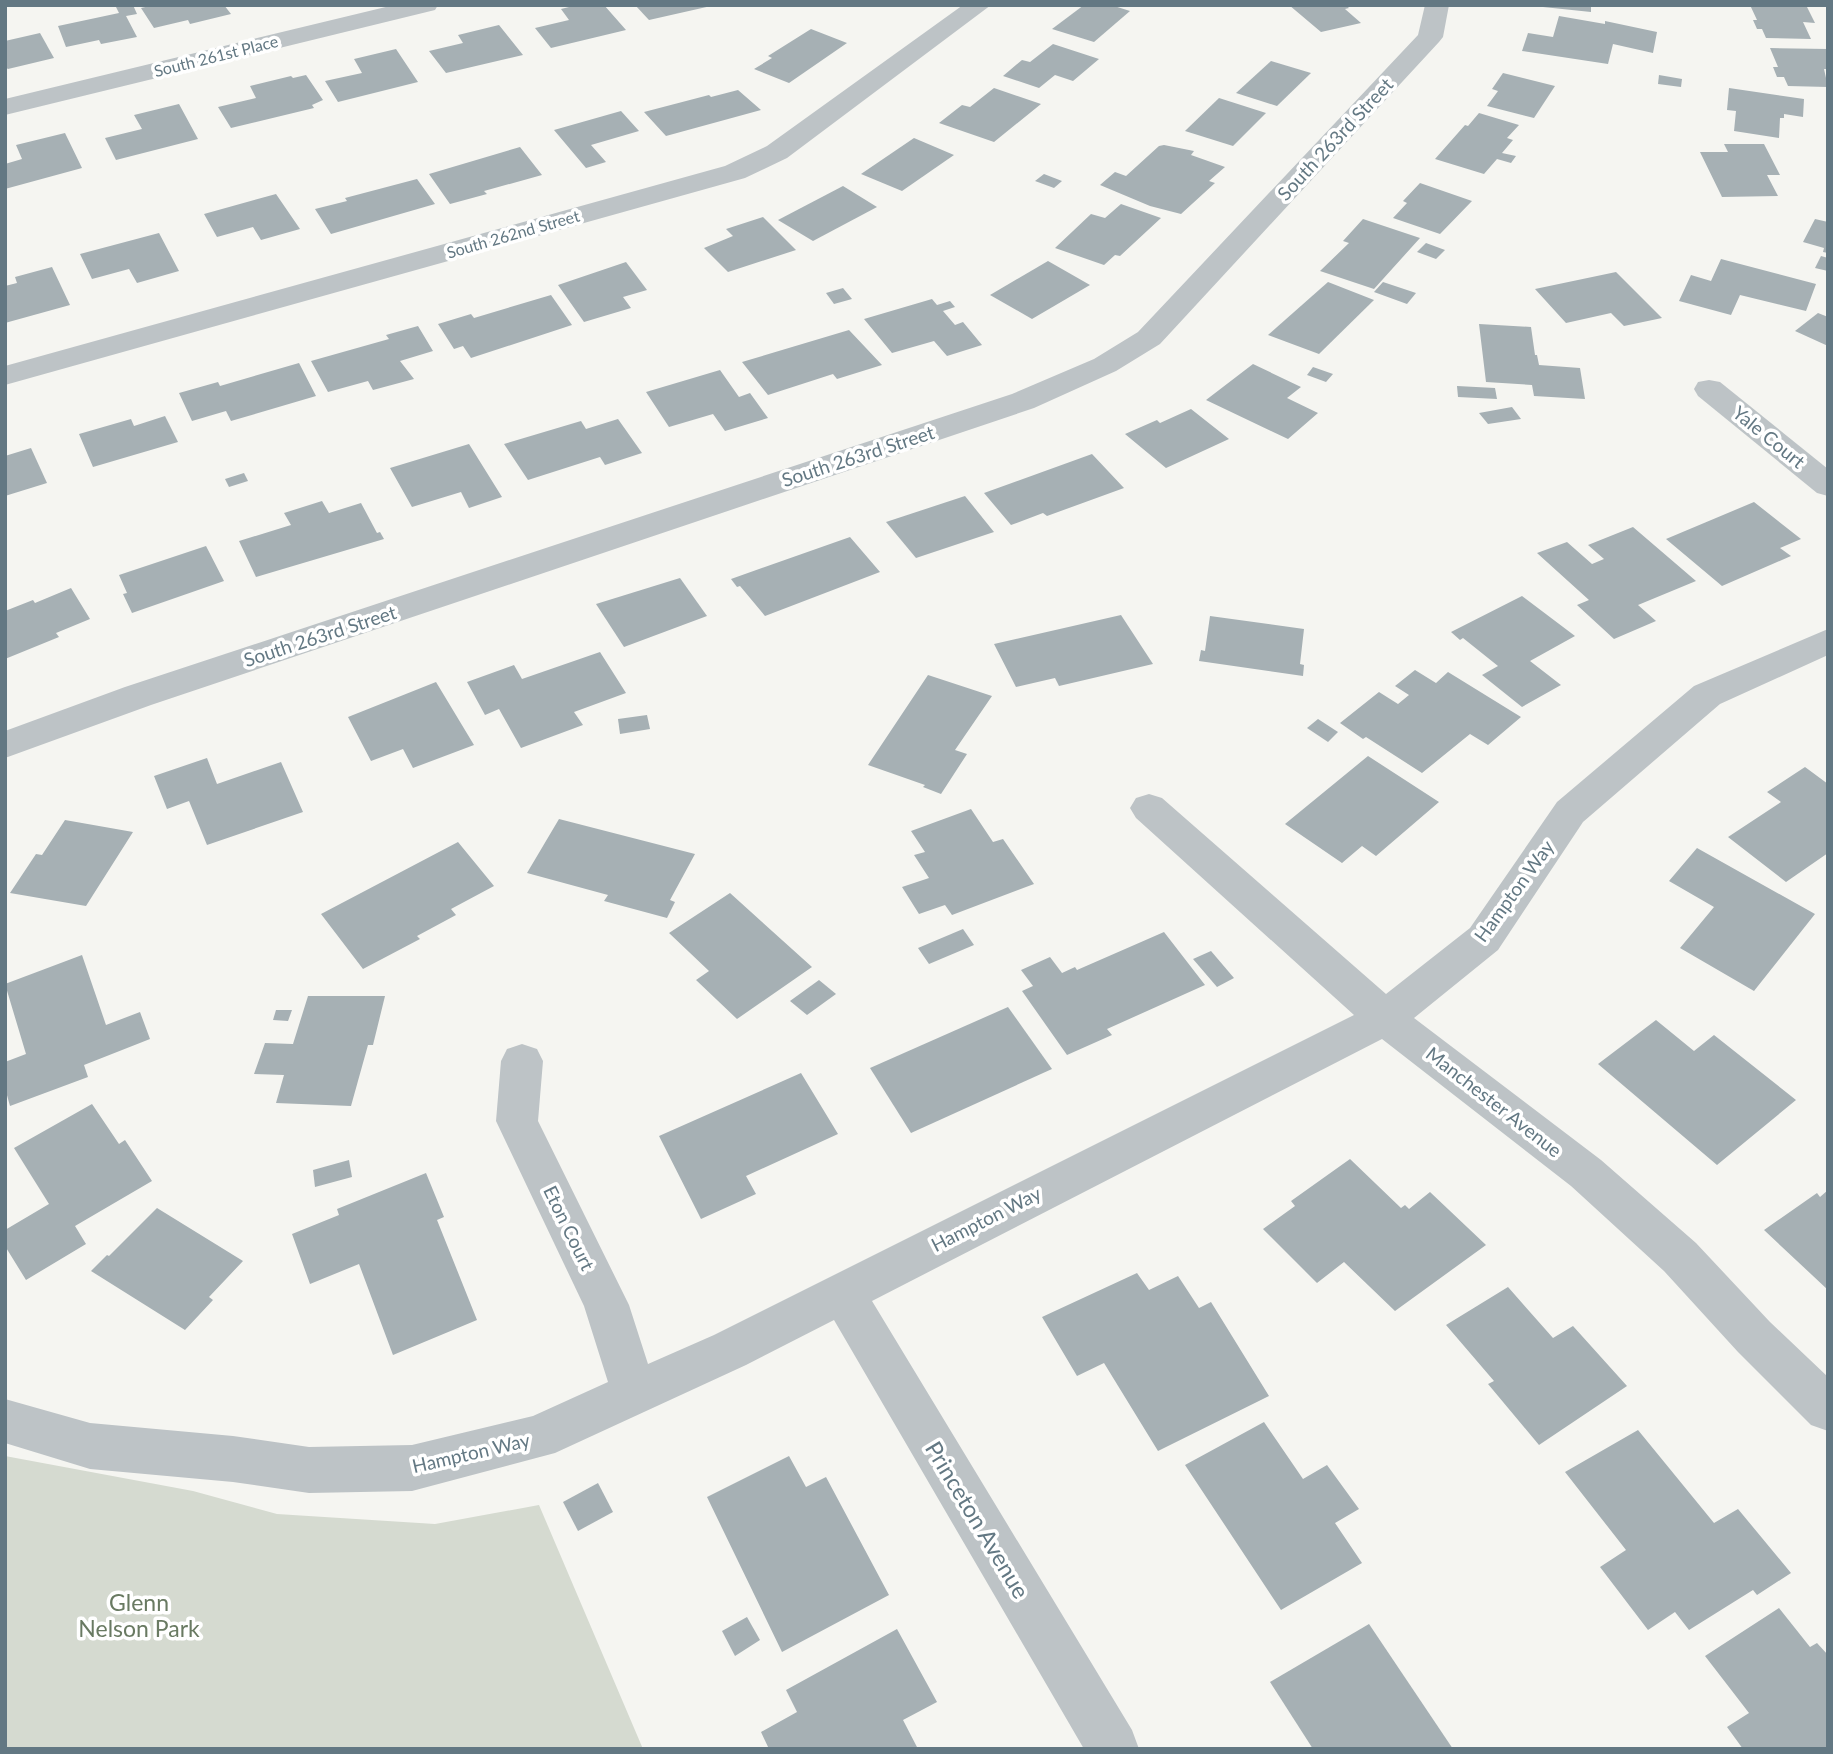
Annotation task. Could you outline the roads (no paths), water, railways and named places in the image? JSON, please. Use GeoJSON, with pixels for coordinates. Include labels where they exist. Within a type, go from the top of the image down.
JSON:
{"type":"FeatureCollection","features":[{"type":"Feature","properties":{"kind":"street","name":"South 261st Place"},"geometry":{"type":"LineString","coordinates":[[5,107],[426,5]]}},
{"type":"Feature","properties":{"kind":"street","name":"South 262nd Street"},"geometry":{"type":"LineString","coordinates":[[5,376],[735,172],[777,152],[979,5]]}},
{"type":"Feature","properties":{"kind":"street","name":"South 263rd Street"},"geometry":{"type":"LineString","coordinates":[[5,745],[138,696],[1023,401],[1105,365],[1149,338],[1430,37],[1437,5]]}},
{"type":"Feature","properties":{"kind":"street","name":"Yale Court"},"geometry":{"type":"LineString","coordinates":[[1709,389],[1828,486]]}},
{"type":"Feature","properties":{"kind":"street","name":"Hampton Way"},"geometry":{"type":"LineString","coordinates":[[5,1421],[90,1446],[233,1459],[309,1470],[412,1468],[538,1437],[635,1394],[842,1292],[1385,1017],[1484,939],[1570,812],[1707,695],[1828,642]]}},
{"type":"Feature","properties":{"kind":"street","name":"Manchester Avenue"},"geometry":{"type":"LineString","coordinates":[[1149,808],[1385,1017],[1586,1173],[1680,1257],[1754,1337],[1828,1409]]}},
{"type":"Feature","properties":{"kind":"street","name":"Eton Court"},"geometry":{"type":"LineString","coordinates":[[522,1061],[517,1121],[606,1305],[635,1394]]}},
{"type":"Feature","properties":{"kind":"street","name":"Princeton Avenue"},"geometry":{"type":"LineString","coordinates":[[842,1292],[1113,1749]]}},
{"type":"Feature","properties":{"kind":"park label","name":"Glenn Nelson Park"},"geometry":{"type":"Point","coordinates":[139,1616]}}]}
